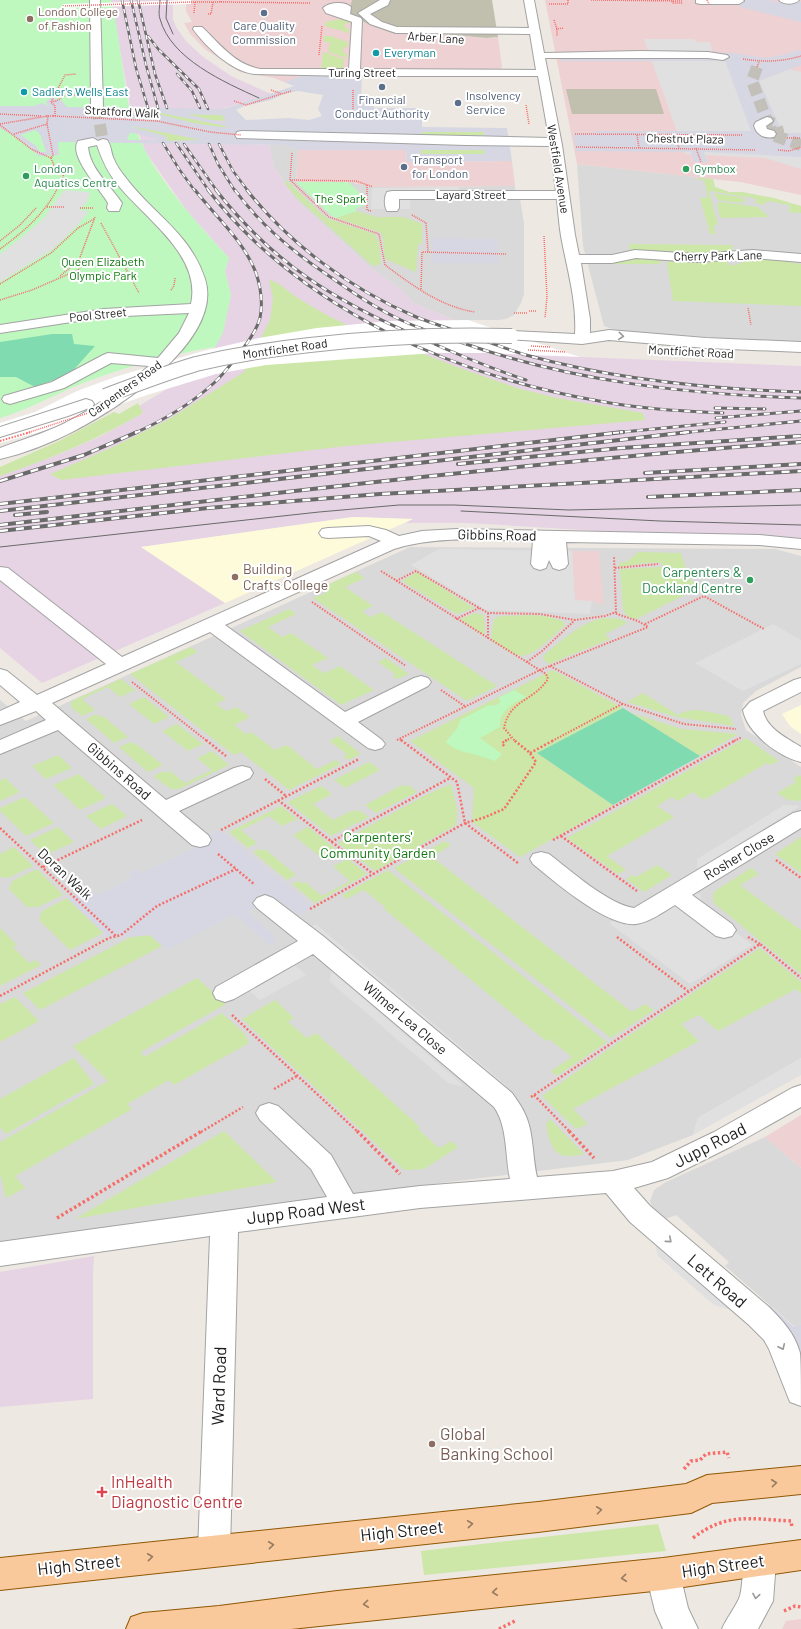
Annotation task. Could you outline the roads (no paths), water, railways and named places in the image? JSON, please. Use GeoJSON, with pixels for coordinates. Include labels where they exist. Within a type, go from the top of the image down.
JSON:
{"type":"FeatureCollection","features":[{"type":"Feature","properties":{"kind":"main road","name":"High Street"},"geometry":{"type":"LineString","coordinates":[[0,1574],[538,1517],[691,1498],[707,1489],[801,1480]]}},
{"type":"Feature","properties":{"kind":"main road","name":"High Street"},"geometry":{"type":"LineString","coordinates":[[143,1629],[219,1622],[337,1607],[664,1574],[760,1561],[797,1544]]}},
{"type":"Feature","properties":{"kind":"street"},"geometry":{"type":"LineString","coordinates":[[95,0],[97,107]]}},
{"type":"Feature","properties":{"kind":"street"},"geometry":{"type":"LineString","coordinates":[[354,72],[357,20],[345,13],[365,12],[384,3],[385,0]]}},
{"type":"Feature","properties":{"kind":"street","name":"Westfield Avenue"},"geometry":{"type":"LineString","coordinates":[[529,0],[555,142],[568,235],[574,259],[583,319],[582,339]]}},
{"type":"Feature","properties":{"kind":"street"},"geometry":{"type":"LineString","coordinates":[[784,0],[794,0]]}},
{"type":"Feature","properties":{"kind":"street"},"geometry":{"type":"LineString","coordinates":[[705,1],[739,1]]}},
{"type":"Feature","properties":{"kind":"street"},"geometry":{"type":"LineString","coordinates":[[365,12],[363,13],[376,24],[396,30],[535,31]]}},
{"type":"Feature","properties":{"kind":"street","name":"Arber Lane"},"geometry":{"type":"LineString","coordinates":[[367,26],[397,36],[421,36],[484,41]]}},
{"type":"Feature","properties":{"kind":"street","name":"Turing Street"},"geometry":{"type":"LineString","coordinates":[[203,29],[243,68],[261,72],[288,74],[283,78],[292,80],[316,73],[542,73]]}},
{"type":"Feature","properties":{"kind":"street"},"geometry":{"type":"LineString","coordinates":[[548,55],[641,54],[723,56]]}},
{"type":"Feature","properties":{"kind":"street"},"geometry":{"type":"LineString","coordinates":[[767,122],[760,125],[761,131],[770,134]]}},
{"type":"Feature","properties":{"kind":"street"},"geometry":{"type":"LineString","coordinates":[[241,135],[294,143],[377,139],[446,142],[555,142]]}},
{"type":"Feature","properties":{"kind":"street","name":"Carpenters Road"},"geometry":{"type":"LineString","coordinates":[[0,454],[40,439],[78,422],[123,393],[162,363],[188,333],[198,308],[200,294],[198,282],[182,246],[173,234],[115,174],[98,142],[82,144],[82,153],[100,183],[111,195],[115,203],[114,208]]}},
{"type":"Feature","properties":{"kind":"street","name":"Layard Street"},"geometry":{"type":"LineString","coordinates":[[392,208],[392,195],[563,195]]}},
{"type":"Feature","properties":{"kind":"street","name":"Cherry Park Lane"},"geometry":{"type":"LineString","coordinates":[[574,259],[611,259],[628,257],[635,254],[697,258],[753,254],[801,258]]}},
{"type":"Feature","properties":{"kind":"street","name":"Pool Street"},"geometry":{"type":"LineString","coordinates":[[0,329],[104,313],[198,308]]}},
{"type":"Feature","properties":{"kind":"street","name":"Montfichet Road"},"geometry":{"type":"LineString","coordinates":[[0,432],[62,413],[162,374],[199,364],[264,350],[338,341],[412,336],[512,336],[582,339],[609,335],[706,343],[801,347]]}},
{"type":"Feature","properties":{"kind":"street","name":"Montfichet Road"},"geometry":{"type":"LineString","coordinates":[[582,339],[626,348],[801,357]]}},
{"type":"Feature","properties":{"kind":"street"},"geometry":{"type":"LineString","coordinates":[[10,399],[58,385],[108,358],[162,363]]}},
{"type":"Feature","properties":{"kind":"street"},"geometry":{"type":"LineString","coordinates":[[328,533],[369,530],[396,542]]}},
{"type":"Feature","properties":{"kind":"street","name":"Gibbins Road"},"geometry":{"type":"LineString","coordinates":[[0,719],[37,703],[123,672],[211,624],[396,542],[406,539],[438,534],[760,540],[801,544]]}},
{"type":"Feature","properties":{"kind":"street"},"geometry":{"type":"LineString","coordinates":[[540,564],[549,536]]}},
{"type":"Feature","properties":{"kind":"street"},"geometry":{"type":"LineString","coordinates":[[549,536],[559,564]]}},
{"type":"Feature","properties":{"kind":"street"},"geometry":{"type":"LineString","coordinates":[[2,572],[123,672]]}},
{"type":"Feature","properties":{"kind":"street"},"geometry":{"type":"LineString","coordinates":[[211,624],[375,744]]}},
{"type":"Feature","properties":{"kind":"street"},"geometry":{"type":"LineString","coordinates":[[0,675],[37,703]]}},
{"type":"Feature","properties":{"kind":"street"},"geometry":{"type":"LineString","coordinates":[[801,684],[756,706],[753,710],[753,718],[757,729],[801,756]]}},
{"type":"Feature","properties":{"kind":"street"},"geometry":{"type":"LineString","coordinates":[[343,721],[431,686]]}},
{"type":"Feature","properties":{"kind":"street","name":"Gibbins Road"},"geometry":{"type":"LineString","coordinates":[[37,703],[61,721],[200,840]]}},
{"type":"Feature","properties":{"kind":"street"},"geometry":{"type":"LineString","coordinates":[[0,748],[61,721]]}},
{"type":"Feature","properties":{"kind":"street"},"geometry":{"type":"LineString","coordinates":[[164,809],[237,766]]}},
{"type":"Feature","properties":{"kind":"street","name":"Rosher Close"},"geometry":{"type":"LineString","coordinates":[[536,854],[611,910],[626,916],[637,916],[801,818]]}},
{"type":"Feature","properties":{"kind":"street"},"geometry":{"type":"LineString","coordinates":[[667,899],[724,930]]}},
{"type":"Feature","properties":{"kind":"street","name":"Wilmer Lea Close"},"geometry":{"type":"LineString","coordinates":[[265,903],[315,942],[502,1100],[512,1113],[516,1127],[520,1163],[526,1189]]}},
{"type":"Feature","properties":{"kind":"street"},"geometry":{"type":"LineString","coordinates":[[225,993],[315,942]]}},
{"type":"Feature","properties":{"kind":"street","name":"Jupp Road"},"geometry":{"type":"LineString","coordinates":[[615,1182],[658,1171],[723,1139],[801,1095]]}},
{"type":"Feature","properties":{"kind":"street"},"geometry":{"type":"LineString","coordinates":[[263,1103],[321,1162],[346,1206]]}},
{"type":"Feature","properties":{"kind":"street","name":"Jupp Road West"},"geometry":{"type":"LineString","coordinates":[[0,1254],[224,1222],[420,1197],[615,1182]]}},
{"type":"Feature","properties":{"kind":"street","name":"Lett Road"},"geometry":{"type":"LineString","coordinates":[[615,1182],[640,1214],[759,1316],[774,1331],[782,1344],[801,1393]]}},
{"type":"Feature","properties":{"kind":"street","name":"Ward Road"},"geometry":{"type":"LineString","coordinates":[[214,1551],[224,1222]]}},
{"type":"Feature","properties":{"kind":"street"},"geometry":{"type":"LineString","coordinates":[[739,1629],[756,1601],[760,1561]]}},
{"type":"Feature","properties":{"kind":"street"},"geometry":{"type":"LineString","coordinates":[[664,1574],[672,1611],[680,1629]]}},
{"type":"Feature","properties":{"kind":"tunnel"},"geometry":{"type":"LineString","coordinates":[[757,67],[752,81],[767,121],[776,125],[778,131],[770,134],[801,145]]}},
{"type":"Feature","properties":{"kind":"tunnel"},"geometry":{"type":"LineString","coordinates":[[97,107],[103,143]]}},
{"type":"Feature","properties":{"kind":"tram line"},"geometry":{"type":"LineString","coordinates":[[160,0],[160,19],[166,33],[175,46],[200,68],[230,85],[259,98]]}},
{"type":"Feature","properties":{"kind":"tram line"},"geometry":{"type":"LineString","coordinates":[[167,0],[166,18],[173,34]]}},
{"type":"Feature","properties":{"kind":"tram line"},"geometry":{"type":"LineString","coordinates":[[0,547],[319,512],[399,505],[454,505],[569,510],[801,505]]}},
{"type":"Feature","properties":{"kind":"tram line"},"geometry":{"type":"LineString","coordinates":[[461,511],[660,521],[801,525]]}},
{"type":"Feature","properties":{"kind":"railway"},"geometry":{"type":"LineString","coordinates":[[122,0],[136,68],[148,108]]}},
{"type":"Feature","properties":{"kind":"railway"},"geometry":{"type":"LineString","coordinates":[[131,0],[146,65],[158,108]]}},
{"type":"Feature","properties":{"kind":"railway"},"geometry":{"type":"LineString","coordinates":[[138,0],[155,74],[167,108]]}},
{"type":"Feature","properties":{"kind":"railway"},"geometry":{"type":"LineString","coordinates":[[148,36],[159,50],[199,89],[208,109]]}},
{"type":"Feature","properties":{"kind":"railway"},"geometry":{"type":"LineString","coordinates":[[177,74],[192,91],[200,108]]}},
{"type":"Feature","properties":{"kind":"railway"},"geometry":{"type":"LineString","coordinates":[[163,143],[195,191]]}},
{"type":"Feature","properties":{"kind":"railway"},"geometry":{"type":"LineString","coordinates":[[176,143],[209,191]]}},
{"type":"Feature","properties":{"kind":"railway"},"geometry":{"type":"LineString","coordinates":[[184,144],[217,191]]}},
{"type":"Feature","properties":{"kind":"railway"},"geometry":{"type":"LineString","coordinates":[[209,144],[218,164],[235,191]]}},
{"type":"Feature","properties":{"kind":"railway"},"geometry":{"type":"LineString","coordinates":[[219,144],[233,171],[248,191]]}},
{"type":"Feature","properties":{"kind":"railway"},"geometry":{"type":"LineString","coordinates":[[135,433],[156,423],[196,398],[221,377],[254,333],[260,318],[260,290],[256,273],[251,261],[237,240],[195,190]]}},
{"type":"Feature","properties":{"kind":"railway"},"geometry":{"type":"LineString","coordinates":[[208,190],[245,232],[288,270],[334,302],[384,331],[436,355],[490,374],[545,390],[599,401],[645,408],[723,413]]}},
{"type":"Feature","properties":{"kind":"railway"},"geometry":{"type":"LineString","coordinates":[[216,190],[261,240],[284,260],[334,295],[361,310],[434,344],[486,366],[526,380]]}},
{"type":"Feature","properties":{"kind":"railway"},"geometry":{"type":"LineString","coordinates":[[235,190],[266,226],[316,267],[373,305],[401,320],[423,329],[501,355],[543,367],[585,376],[671,389],[801,398]]}},
{"type":"Feature","properties":{"kind":"railway"},"geometry":{"type":"LineString","coordinates":[[247,190],[282,229],[345,279],[390,305],[429,322],[526,355],[594,371],[697,386],[801,392]]}},
{"type":"Feature","properties":{"kind":"railway"},"geometry":{"type":"LineString","coordinates":[[715,408],[765,409]]}},
{"type":"Feature","properties":{"kind":"railway"},"geometry":{"type":"LineString","coordinates":[[716,418],[801,411]]}},
{"type":"Feature","properties":{"kind":"railway"},"geometry":{"type":"LineString","coordinates":[[682,433],[801,421]]}},
{"type":"Feature","properties":{"kind":"railway"},"geometry":{"type":"LineString","coordinates":[[622,432],[725,422]]}},
{"type":"Feature","properties":{"kind":"railway"},"geometry":{"type":"LineString","coordinates":[[0,481],[84,455],[137,432]]}},
{"type":"Feature","properties":{"kind":"railway"},"geometry":{"type":"LineString","coordinates":[[0,504],[622,432]]}},
{"type":"Feature","properties":{"kind":"railway"},"geometry":{"type":"LineString","coordinates":[[613,433],[622,432]]}},
{"type":"Feature","properties":{"kind":"railway"},"geometry":{"type":"LineString","coordinates":[[682,433],[689,432]]}},
{"type":"Feature","properties":{"kind":"railway"},"geometry":{"type":"LineString","coordinates":[[0,511],[682,433]]}},
{"type":"Feature","properties":{"kind":"railway"},"geometry":{"type":"LineString","coordinates":[[458,464],[621,448],[801,436]]}},
{"type":"Feature","properties":{"kind":"railway"},"geometry":{"type":"LineString","coordinates":[[0,525],[300,490],[500,469],[801,442]]}},
{"type":"Feature","properties":{"kind":"railway"},"geometry":{"type":"LineString","coordinates":[[645,473],[801,464]]}},
{"type":"Feature","properties":{"kind":"railway"},"geometry":{"type":"LineString","coordinates":[[0,531],[208,508],[380,494],[801,471]]}},
{"type":"Feature","properties":{"kind":"railway"},"geometry":{"type":"LineString","coordinates":[[648,497],[801,490]]}},
{"type":"Feature","properties":{"kind":"railway"},"geometry":{"type":"LineString","coordinates":[[15,515],[47,512]]}},
{"type":"Feature","properties":{"kind":"place","name":"Care Quality Commission"},"geometry":{"type":"Point","coordinates":[264,13]}},
{"type":"Feature","properties":{"kind":"place","name":"London College of Fashion"},"geometry":{"type":"Point","coordinates":[30,19]}},
{"type":"Feature","properties":{"kind":"place","name":"Everyman"},"geometry":{"type":"Point","coordinates":[376,53]}},
{"type":"Feature","properties":{"kind":"place","name":"Financial Conduct Authority"},"geometry":{"type":"Point","coordinates":[382,87]}},
{"type":"Feature","properties":{"kind":"place","name":"Sadler's Wells East"},"geometry":{"type":"Point","coordinates":[24,92]}},
{"type":"Feature","properties":{"kind":"place","name":"Insolvency Service"},"geometry":{"type":"Point","coordinates":[458,103]}},
{"type":"Feature","properties":{"kind":"place","name":"Transport for London"},"geometry":{"type":"Point","coordinates":[404,167]}},
{"type":"Feature","properties":{"kind":"place","name":"Gymbox"},"geometry":{"type":"Point","coordinates":[686,169]}},
{"type":"Feature","properties":{"kind":"place","name":"London Aquatics Centre"},"geometry":{"type":"Point","coordinates":[26,176]}},
{"type":"Feature","properties":{"kind":"place","name":"Building Crafts College"},"geometry":{"type":"Point","coordinates":[235,577]}},
{"type":"Feature","properties":{"kind":"place","name":"Carpenters & Dockland Centre"},"geometry":{"type":"Point","coordinates":[750,580]}},
{"type":"Feature","properties":{"kind":"place","name":"Global Banking School"},"geometry":{"type":"Point","coordinates":[432,1444]}},
{"type":"Feature","properties":{"kind":"place","name":"InHealth Diagnostic Centre"},"geometry":{"type":"Point","coordinates":[102,1492]}},
{"type":"Feature","properties":{"kind":"park label","name":"The Spark"},"geometry":{"type":"Point","coordinates":[340,199]}},
{"type":"Feature","properties":{"kind":"park label","name":"Queen Elizabeth Olympic Park"},"geometry":{"type":"Point","coordinates":[103,269]}},
{"type":"Feature","properties":{"kind":"park label","name":"Carpenters' Community Garden"},"geometry":{"type":"Point","coordinates":[378,846]}}]}
